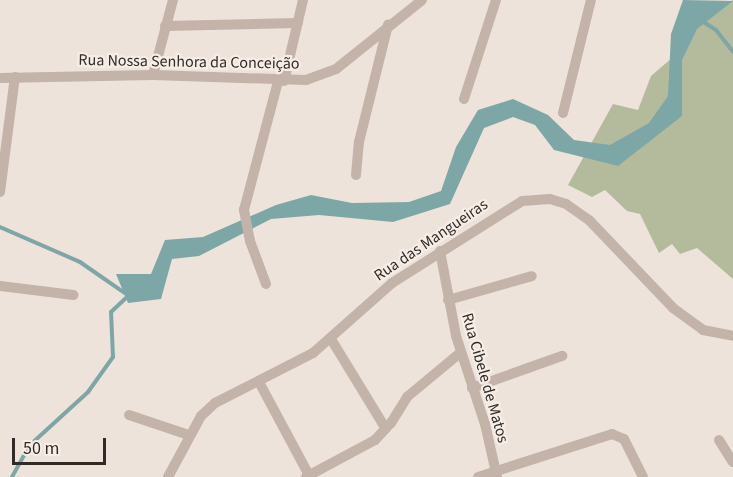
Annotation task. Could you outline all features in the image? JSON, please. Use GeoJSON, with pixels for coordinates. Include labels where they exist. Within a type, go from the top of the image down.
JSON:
{"type":"FeatureCollection","features":[{"type":"Feature","properties":{"kind":"street"},"geometry":{"type":"LineString","coordinates":[[153,75],[173,0]]}},
{"type":"Feature","properties":{"kind":"street"},"geometry":{"type":"LineString","coordinates":[[266,284],[250,241],[244,210],[303,0]]}},
{"type":"Feature","properties":{"kind":"street","name":"Rua Nossa Senhora da Conceição"},"geometry":{"type":"LineString","coordinates":[[0,78],[153,75],[281,81],[306,80],[336,69],[422,0]]}},
{"type":"Feature","properties":{"kind":"street"},"geometry":{"type":"LineString","coordinates":[[465,99],[496,0]]}},
{"type":"Feature","properties":{"kind":"street"},"geometry":{"type":"LineString","coordinates":[[563,113],[591,0]]}},
{"type":"Feature","properties":{"kind":"street"},"geometry":{"type":"LineString","coordinates":[[165,27],[298,23]]}},
{"type":"Feature","properties":{"kind":"street"},"geometry":{"type":"LineString","coordinates":[[356,175],[359,142],[388,25]]}},
{"type":"Feature","properties":{"kind":"street"},"geometry":{"type":"LineString","coordinates":[[0,192],[15,77]]}},
{"type":"Feature","properties":{"kind":"street","name":"Rua das Mangueiras"},"geometry":{"type":"LineString","coordinates":[[168,477],[201,416],[216,403],[259,382],[331,339],[392,282],[522,201],[550,199],[566,204],[590,221],[651,288],[694,324],[733,336]]}},
{"type":"Feature","properties":{"kind":"street","name":"Rua Cibele de Matos"},"geometry":{"type":"LineString","coordinates":[[440,251],[460,352],[497,473]]}},
{"type":"Feature","properties":{"kind":"street"},"geometry":{"type":"LineString","coordinates":[[448,300],[532,276]]}},
{"type":"Feature","properties":{"kind":"street"},"geometry":{"type":"LineString","coordinates":[[0,286],[74,295]]}},
{"type":"Feature","properties":{"kind":"street"},"geometry":{"type":"LineString","coordinates":[[331,339],[386,429]]}},
{"type":"Feature","properties":{"kind":"street"},"geometry":{"type":"LineString","coordinates":[[259,382],[309,476],[375,440],[386,429],[415,389],[460,352]]}},
{"type":"Feature","properties":{"kind":"street"},"geometry":{"type":"LineString","coordinates":[[472,388],[561,356]]}},
{"type":"Feature","properties":{"kind":"street"},"geometry":{"type":"LineString","coordinates":[[129,415],[189,435]]}},
{"type":"Feature","properties":{"kind":"street"},"geometry":{"type":"LineString","coordinates":[[478,477],[497,473],[612,434],[624,440],[643,477]]}},
{"type":"Feature","properties":{"kind":"street"},"geometry":{"type":"LineString","coordinates":[[719,440],[733,462]]}},
{"type":"Feature","properties":{"kind":"green space"},"geometry":{"type":"Polygon","coordinates":[[[733,0],[733,279],[697,248],[680,254],[672,244],[659,253],[640,214],[627,211],[605,190],[592,197],[568,185],[613,104],[638,110],[651,76],[687,45],[689,27],[733,0]]]}},
{"type":"Feature","properties":{"kind":"water"},"geometry":{"type":"Polygon","coordinates":[[[683,0],[733,1],[697,29],[682,60],[682,116],[618,166],[554,150],[535,125],[513,117],[484,128],[450,204],[393,222],[319,215],[271,219],[199,256],[172,259],[161,299],[128,303],[116,274],[151,274],[165,240],[203,237],[276,205],[311,195],[352,203],[409,202],[441,191],[456,147],[478,110],[513,99],[548,115],[574,140],[610,145],[649,123],[668,96],[671,34],[683,0]]]}},
{"type":"Feature","properties":{"kind":"waterway"},"geometry":{"type":"LineString","coordinates":[[702,21],[716,30],[733,52]]}},
{"type":"Feature","properties":{"kind":"waterway"},"geometry":{"type":"LineString","coordinates":[[0,227],[80,262],[126,294]]}},
{"type":"Feature","properties":{"kind":"waterway"},"geometry":{"type":"LineString","coordinates":[[12,477],[30,445],[88,392],[113,357],[111,312],[128,296]]}}]}
